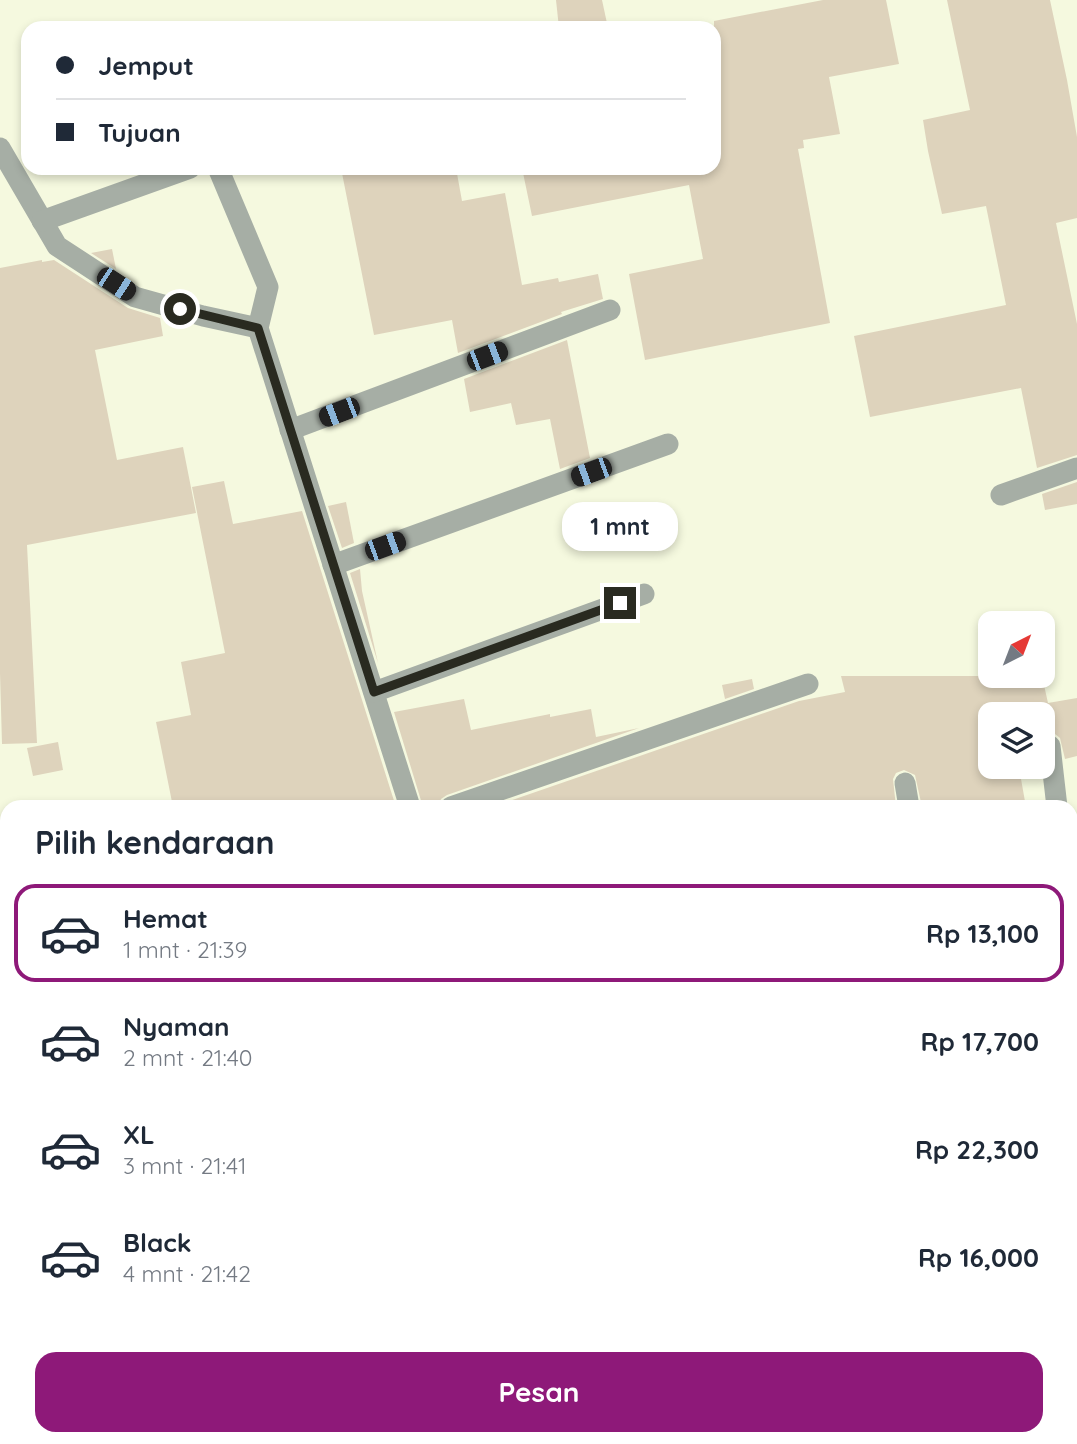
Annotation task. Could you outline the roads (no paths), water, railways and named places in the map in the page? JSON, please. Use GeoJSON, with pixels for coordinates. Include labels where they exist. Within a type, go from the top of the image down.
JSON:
{"type":"FeatureCollection","features":[{"type":"Feature","properties":{"kind":"street"},"geometry":{"type":"LineString","coordinates":[[0,148],[57,246],[135,297],[258,328]]}},
{"type":"Feature","properties":{"kind":"street"},"geometry":{"type":"LineString","coordinates":[[42,221],[170,175]]}},
{"type":"Feature","properties":{"kind":"street"},"geometry":{"type":"LineString","coordinates":[[221,175],[268,287],[258,328],[408,800]]}},
{"type":"Feature","properties":{"kind":"street"},"geometry":{"type":"LineString","coordinates":[[290,430],[610,310]]}},
{"type":"Feature","properties":{"kind":"street"},"geometry":{"type":"LineString","coordinates":[[333,565],[668,444]]}},
{"type":"Feature","properties":{"kind":"street"},"geometry":{"type":"LineString","coordinates":[[1000,495],[1077,468]]}},
{"type":"Feature","properties":{"kind":"street"},"geometry":{"type":"LineString","coordinates":[[374,692],[644,594]]}},
{"type":"Feature","properties":{"kind":"street"},"geometry":{"type":"LineString","coordinates":[[471,800],[808,684]]}},
{"type":"Feature","properties":{"kind":"street"},"geometry":{"type":"LineString","coordinates":[[1054,779],[1056,800]]}},
{"type":"Feature","properties":{"kind":"street"},"geometry":{"type":"LineString","coordinates":[[905,783],[908,800]]}}]}
